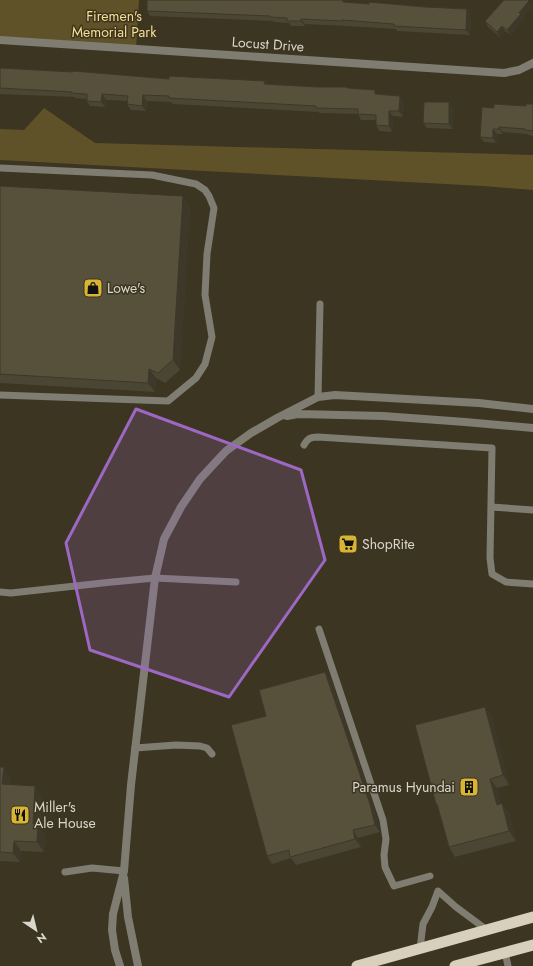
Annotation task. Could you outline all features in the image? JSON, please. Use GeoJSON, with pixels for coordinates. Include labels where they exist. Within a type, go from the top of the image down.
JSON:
{"type":"FeatureCollection","features":[{"type":"Feature","properties":{"kind":"highway"},"geometry":{"type":"LineString","coordinates":[[357,966],[533,917]]}},
{"type":"Feature","properties":{"kind":"highway"},"geometry":{"type":"LineString","coordinates":[[455,966],[533,945]]}},
{"type":"Feature","properties":{"kind":"street","name":"Locust Drive"},"geometry":{"type":"LineString","coordinates":[[0,40],[504,73],[519,70],[533,63]]}},
{"type":"Feature","properties":{"kind":"street"},"geometry":{"type":"LineString","coordinates":[[138,966],[128,917],[124,871],[131,785],[155,578],[164,538],[180,507],[200,479],[226,451],[251,433],[318,397],[335,395],[479,403],[533,409]]}},
{"type":"Feature","properties":{"kind":"street"},"geometry":{"type":"LineString","coordinates":[[277,418],[298,414],[383,416],[533,428]]}},
{"type":"Feature","properties":{"kind":"street"},"geometry":{"type":"LineString","coordinates":[[120,966],[115,950],[112,930],[113,914],[124,871]]}},
{"type":"Feature","properties":{"kind":"lane"},"geometry":{"type":"LineString","coordinates":[[0,168],[152,175],[196,184],[205,190],[214,208],[207,254],[205,295],[212,337],[205,364],[196,378],[168,401],[0,395]]}},
{"type":"Feature","properties":{"kind":"lane"},"geometry":{"type":"LineString","coordinates":[[318,397],[320,304]]}},
{"type":"Feature","properties":{"kind":"lane"},"geometry":{"type":"LineString","coordinates":[[304,445],[311,437],[318,437],[492,448],[490,558],[492,574],[506,582],[533,584]]}},
{"type":"Feature","properties":{"kind":"lane"},"geometry":{"type":"LineString","coordinates":[[491,507],[533,510]]}},
{"type":"Feature","properties":{"kind":"lane"},"geometry":{"type":"LineString","coordinates":[[0,592],[11,593],[155,578],[236,582]]}},
{"type":"Feature","properties":{"kind":"lane"},"geometry":{"type":"LineString","coordinates":[[319,629],[383,820],[386,839],[384,855],[385,867],[389,876],[394,886],[430,876]]}},
{"type":"Feature","properties":{"kind":"lane"},"geometry":{"type":"LineString","coordinates":[[135,748],[176,744],[200,746],[207,748],[212,754]]}},
{"type":"Feature","properties":{"kind":"lane"},"geometry":{"type":"LineString","coordinates":[[65,872],[92,868],[124,871]]}},
{"type":"Feature","properties":{"kind":"lane"},"geometry":{"type":"LineString","coordinates":[[420,949],[423,924],[438,891],[456,907],[487,930]]}},
{"type":"Feature","properties":{"kind":"lane"},"geometry":{"type":"LineString","coordinates":[[505,952],[508,966]]}},
{"type":"Feature","properties":{"kind":"highlighted area"},"geometry":{"type":"Polygon","coordinates":[[[136,409],[301,470],[325,560],[229,697],[90,650],[66,543],[136,409]]]}},
{"type":"Feature","properties":{"kind":"green space","name":"Firemen's Memorial Park"},"geometry":{"type":"Polygon","coordinates":[[[0,0],[139,0],[136,49],[0,40],[0,0]]]}},
{"type":"Feature","properties":{"kind":"green space"},"geometry":{"type":"Polygon","coordinates":[[[44,108],[95,143],[533,155],[533,190],[0,160],[0,129],[24,130],[44,108]]]}},
{"type":"Feature","properties":{"kind":"building"},"geometry":{"type":"Polygon","coordinates":[[[147,0],[343,0],[343,2],[369,4],[369,2],[467,9],[466,30],[394,26],[394,24],[342,20],[301,19],[301,21],[287,21],[287,18],[270,16],[147,11],[147,0]]]}},
{"type":"Feature","properties":{"kind":"building"},"geometry":{"type":"Polygon","coordinates":[[[504,0],[529,1],[519,13],[521,14],[507,30],[502,26],[497,32],[485,21],[504,0]]]}},
{"type":"Feature","properties":{"kind":"building"},"geometry":{"type":"Polygon","coordinates":[[[0,68],[73,71],[169,79],[169,76],[265,81],[264,84],[347,87],[375,90],[375,94],[400,96],[399,111],[389,111],[389,126],[376,125],[376,115],[358,114],[358,109],[316,108],[316,106],[169,98],[169,96],[143,95],[142,106],[127,104],[128,96],[102,94],[101,102],[87,101],[87,94],[0,88],[0,68]]]}},
{"type":"Feature","properties":{"kind":"building"},"geometry":{"type":"Polygon","coordinates":[[[424,102],[449,102],[449,124],[423,123],[424,102]]]}},
{"type":"Feature","properties":{"kind":"building"},"geometry":{"type":"Polygon","coordinates":[[[494,104],[526,106],[526,104],[533,104],[533,131],[499,127],[499,129],[493,129],[493,138],[480,137],[482,107],[494,108],[494,104]]]}},
{"type":"Feature","properties":{"kind":"building","name":"Lowe's"},"geometry":{"type":"Polygon","coordinates":[[[0,186],[183,196],[173,360],[158,373],[149,369],[148,383],[0,374],[0,186]]]}},
{"type":"Feature","properties":{"kind":"building"},"geometry":{"type":"Polygon","coordinates":[[[325,672],[370,804],[375,825],[353,830],[355,839],[290,857],[289,850],[267,856],[231,725],[266,716],[259,690],[325,672]]]}},
{"type":"Feature","properties":{"kind":"building","name":"Paramus Hyundai"},"geometry":{"type":"Polygon","coordinates":[[[485,707],[503,775],[490,779],[497,805],[502,803],[509,831],[449,847],[415,725],[485,707]]]}},
{"type":"Feature","properties":{"kind":"building","name":"Miller's Ale House"},"geometry":{"type":"Polygon","coordinates":[[[0,767],[4,767],[2,784],[35,786],[33,824],[38,824],[37,842],[14,841],[13,853],[0,852],[0,767]]]}},
{"type":"Feature","properties":{"kind":"place","name":"Lowe's"},"geometry":{"type":"Point","coordinates":[93,288]}},
{"type":"Feature","properties":{"kind":"place","name":"ShopRite"},"geometry":{"type":"Point","coordinates":[348,544]}},
{"type":"Feature","properties":{"kind":"place","name":"Paramus Hyundai"},"geometry":{"type":"Point","coordinates":[469,787]}},
{"type":"Feature","properties":{"kind":"place","name":"Miller's Ale House"},"geometry":{"type":"Point","coordinates":[20,815]}}]}
